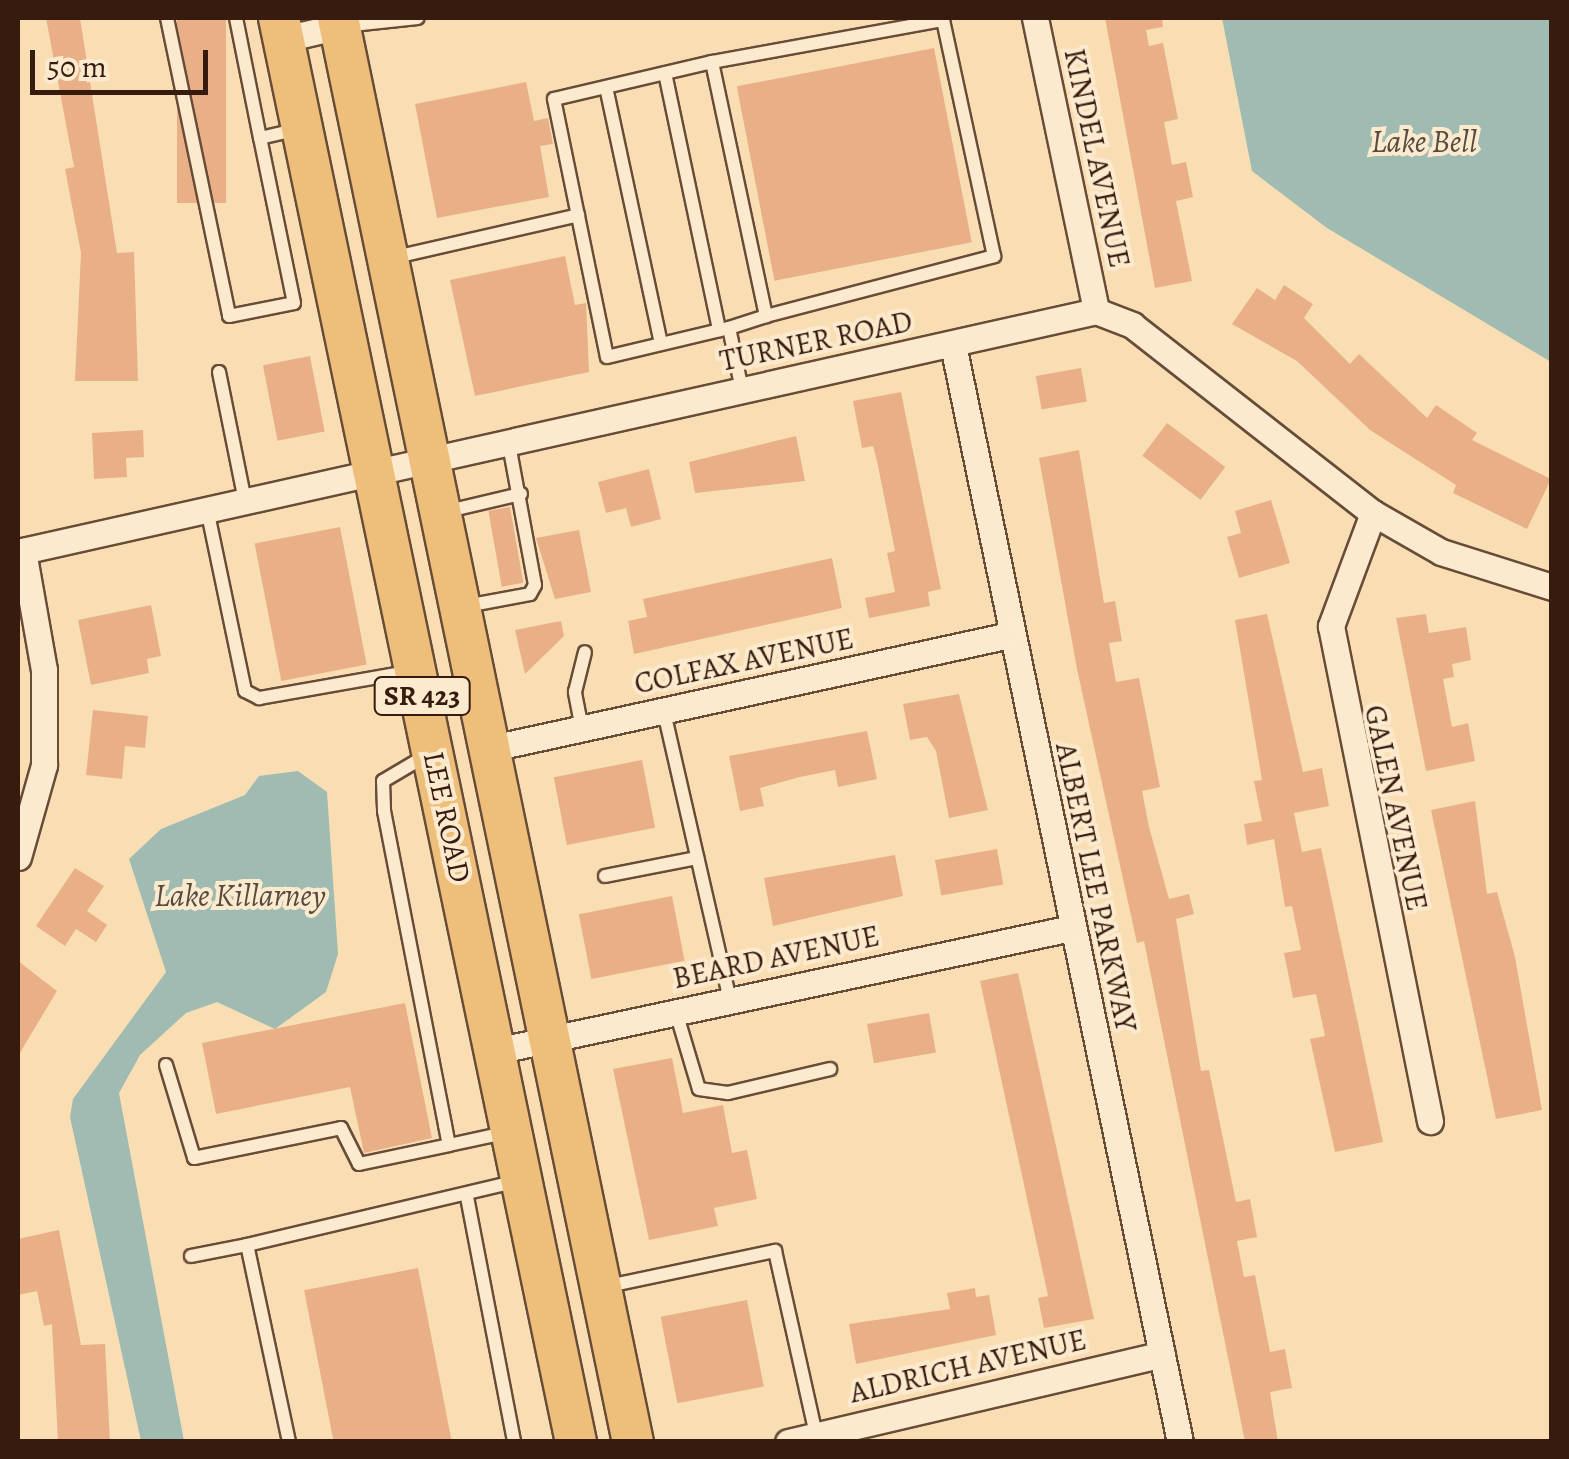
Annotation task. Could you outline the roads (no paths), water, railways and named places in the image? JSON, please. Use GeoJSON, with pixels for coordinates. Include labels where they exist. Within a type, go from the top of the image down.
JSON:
{"type":"FeatureCollection","features":[{"type":"Feature","properties":{"kind":"main road","name":"LEE ROAD"},"geometry":{"type":"LineString","coordinates":[[339,22],[633,1442]]}},
{"type":"Feature","properties":{"kind":"main road","name":"LEE ROAD"},"geometry":{"type":"LineString","coordinates":[[282,28],[576,1442]]}},
{"type":"Feature","properties":{"kind":"street","name":"KINDEL AVENUE"},"geometry":{"type":"LineString","coordinates":[[1036,18],[1096,311]]}},
{"type":"Feature","properties":{"kind":"street"},"geometry":{"type":"LineString","coordinates":[[282,28],[339,22]]}},
{"type":"Feature","properties":{"kind":"street"},"geometry":{"type":"LineString","coordinates":[[1096,311],[1132,325],[1373,514],[1441,552],[1552,587]]}},
{"type":"Feature","properties":{"kind":"street","name":"TURNER ROAD"},"geometry":{"type":"LineString","coordinates":[[20,552],[430,457],[953,346],[1096,311]]}},
{"type":"Feature","properties":{"kind":"street","name":"ALBERT LEE PARKWAY"},"geometry":{"type":"LineString","coordinates":[[953,346],[1010,636],[1180,1442]]}},
{"type":"Feature","properties":{"kind":"street","name":"GALEN AVENUE"},"geometry":{"type":"LineString","coordinates":[[1373,514],[1331,626],[1430,1121]]}},
{"type":"Feature","properties":{"kind":"street"},"geometry":{"type":"LineString","coordinates":[[18,857],[44,765],[44,670],[20,552]]}},
{"type":"Feature","properties":{"kind":"street","name":"COLFAX AVENUE"},"geometry":{"type":"LineString","coordinates":[[492,748],[1010,636]]}},
{"type":"Feature","properties":{"kind":"street","name":"BEARD AVENUE"},"geometry":{"type":"LineString","coordinates":[[496,1051],[1071,928]]}},
{"type":"Feature","properties":{"kind":"street","name":"ALDRICH AVENUE"},"geometry":{"type":"LineString","coordinates":[[788,1442],[1162,1354]]}},
{"type":"Feature","properties":{"kind":"lane"},"geometry":{"type":"LineString","coordinates":[[168,18],[229,316],[294,304],[236,18]]}},
{"type":"Feature","properties":{"kind":"lane"},"geometry":{"type":"LineString","coordinates":[[339,22],[418,18]]}},
{"type":"Feature","properties":{"kind":"lane"},"geometry":{"type":"LineString","coordinates":[[943,20],[994,256],[608,357],[554,99],[665,73],[943,20]]}},
{"type":"Feature","properties":{"kind":"lane"},"geometry":{"type":"LineString","coordinates":[[712,62],[766,316]]}},
{"type":"Feature","properties":{"kind":"lane"},"geometry":{"type":"LineString","coordinates":[[665,73],[724,329],[742,390]]}},
{"type":"Feature","properties":{"kind":"lane"},"geometry":{"type":"LineString","coordinates":[[606,87],[661,343]]}},
{"type":"Feature","properties":{"kind":"lane"},"geometry":{"type":"LineString","coordinates":[[260,138],[303,128]]}},
{"type":"Feature","properties":{"kind":"lane"},"geometry":{"type":"LineString","coordinates":[[388,258],[578,216]]}},
{"type":"Feature","properties":{"kind":"lane"},"geometry":{"type":"LineString","coordinates":[[219,372],[245,500]]}},
{"type":"Feature","properties":{"kind":"lane"},"geometry":{"type":"LineString","coordinates":[[462,607],[530,594],[535,584],[508,440]]}},
{"type":"Feature","properties":{"kind":"lane"},"geometry":{"type":"LineString","coordinates":[[441,513],[521,494]]}},
{"type":"Feature","properties":{"kind":"lane"},"geometry":{"type":"LineString","coordinates":[[207,509],[245,691],[259,698],[417,671]]}},
{"type":"Feature","properties":{"kind":"lane"},"geometry":{"type":"LineString","coordinates":[[582,729],[574,692],[584,652]]}},
{"type":"Feature","properties":{"kind":"lane"},"geometry":{"type":"LineString","coordinates":[[664,712],[730,1001]]}},
{"type":"Feature","properties":{"kind":"lane"},"geometry":{"type":"LineString","coordinates":[[434,754],[397,765],[383,796],[449,1145]]}},
{"type":"Feature","properties":{"kind":"lane"},"geometry":{"type":"LineString","coordinates":[[606,876],[697,858]]}},
{"type":"Feature","properties":{"kind":"lane"},"geometry":{"type":"LineString","coordinates":[[676,1012],[698,1090],[728,1093],[830,1069]]}},
{"type":"Feature","properties":{"kind":"lane"},"geometry":{"type":"LineString","coordinates":[[166,1065],[194,1158],[341,1128],[358,1164],[512,1131]]}},
{"type":"Feature","properties":{"kind":"lane"},"geometry":{"type":"LineString","coordinates":[[191,1256],[467,1197],[522,1179]]}},
{"type":"Feature","properties":{"kind":"lane"},"geometry":{"type":"LineString","coordinates":[[467,1197],[514,1442]]}},
{"type":"Feature","properties":{"kind":"lane"},"geometry":{"type":"LineString","coordinates":[[247,1246],[289,1442]]}},
{"type":"Feature","properties":{"kind":"lane"},"geometry":{"type":"LineString","coordinates":[[602,1288],[775,1251],[816,1435]]}},
{"type":"Feature","properties":{"kind":"water","name":"Lake Bell"},"geometry":{"type":"Polygon","coordinates":[[[1222,18],[1551,18],[1551,362],[1327,228],[1252,171],[1222,18]]]}},
{"type":"Feature","properties":{"kind":"water","name":"Lake Killarney"},"geometry":{"type":"Polygon","coordinates":[[[298,771],[327,792],[338,954],[326,992],[275,1029],[217,1002],[186,1013],[140,1055],[119,1093],[184,1441],[141,1441],[70,1117],[73,1099],[166,972],[129,859],[161,829],[245,795],[259,776],[298,771]]]}}]}
